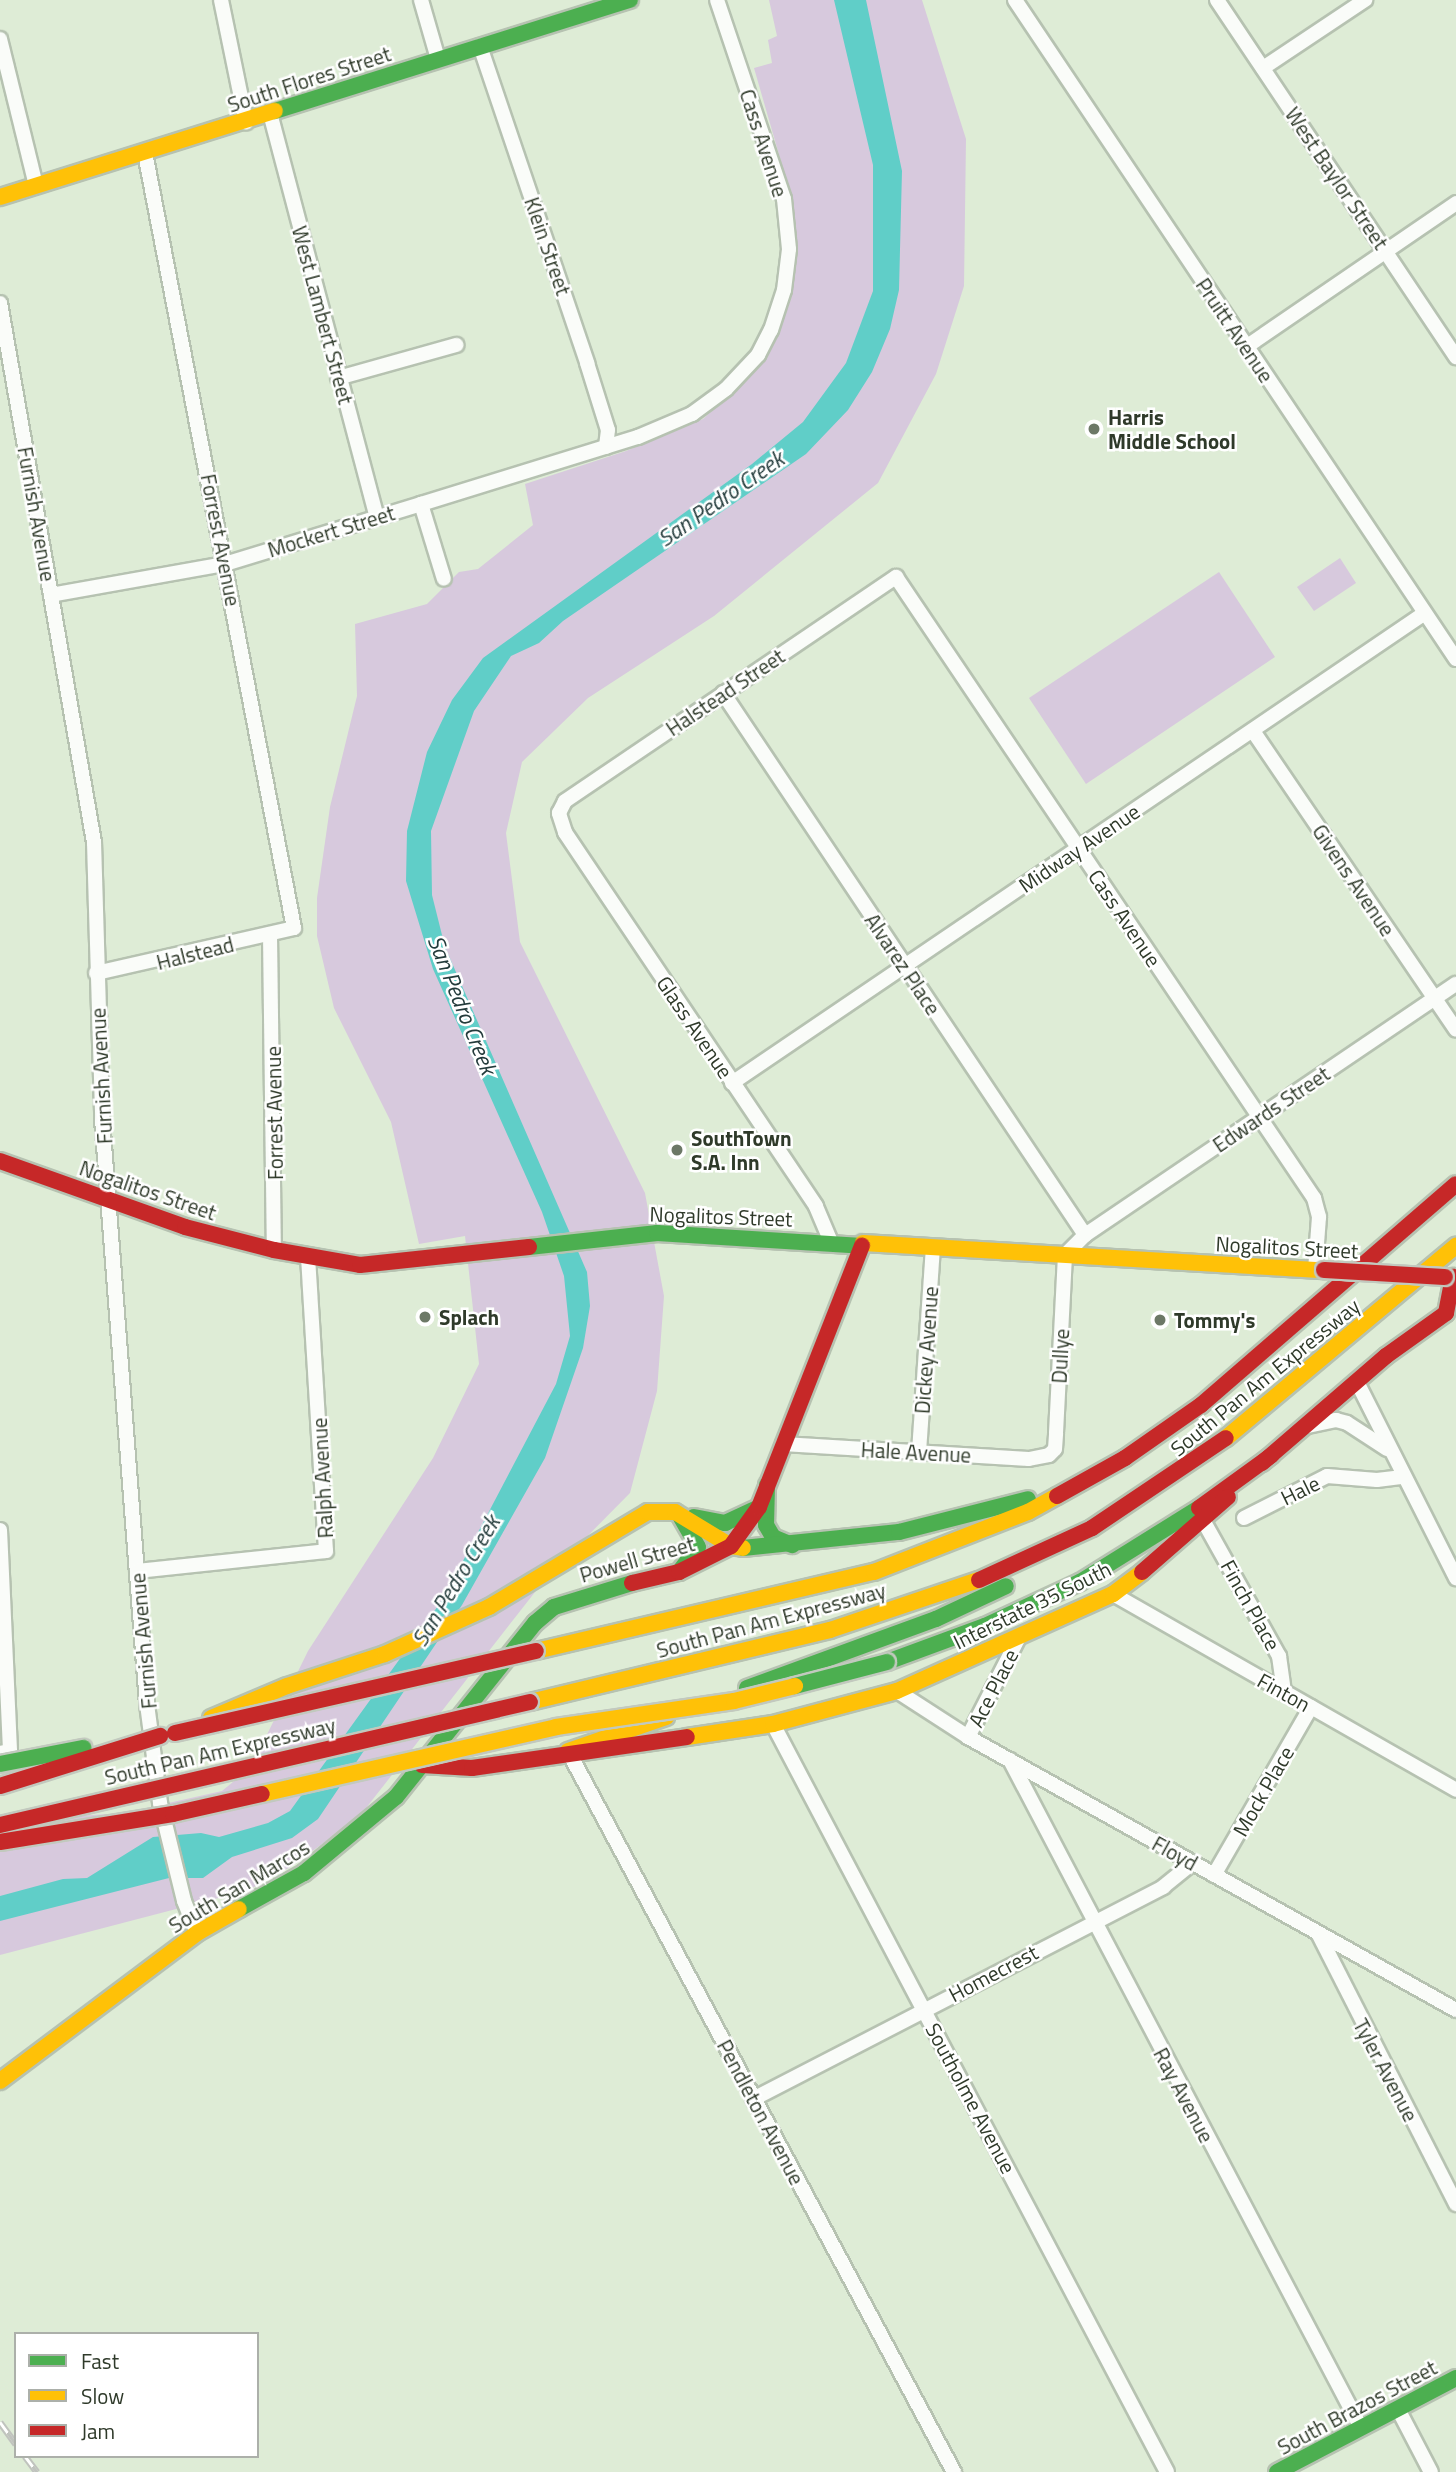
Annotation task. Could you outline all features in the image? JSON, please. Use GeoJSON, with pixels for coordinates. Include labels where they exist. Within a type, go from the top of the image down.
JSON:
{"type":"FeatureCollection","features":[{"type":"Feature","properties":{"kind":"main road","name":"South Flores Street"},"geometry":{"type":"LineString","coordinates":[[0,197],[630,0]]}},
{"type":"Feature","properties":{"kind":"main road","name":"Nogalitos Street"},"geometry":{"type":"LineString","coordinates":[[0,1161],[107,1200],[274,1250],[360,1265],[657,1233],[1451,1277]]}},
{"type":"Feature","properties":{"kind":"main road","name":"South Pan Am Expressway"},"geometry":{"type":"LineString","coordinates":[[0,1786],[167,1735],[874,1572],[979,1534],[1083,1484],[1227,1384],[1456,1184]]}},
{"type":"Feature","properties":{"kind":"main road","name":"Powell Street"},"geometry":{"type":"LineString","coordinates":[[422,1765],[534,1623],[554,1607],[585,1594],[679,1572],[731,1546],[759,1507],[863,1243]]}},
{"type":"Feature","properties":{"kind":"main road","name":"South Pan Am Expressway"},"geometry":{"type":"LineString","coordinates":[[0,1825],[830,1630],[978,1581],[1092,1528],[1250,1422],[1456,1246]]}},
{"type":"Feature","properties":{"kind":"main road","name":"Interstate 35 South"},"geometry":{"type":"LineString","coordinates":[[422,1765],[472,1768],[568,1751],[773,1724],[897,1691],[1018,1639],[1113,1594],[1204,1522],[1272,1455],[1357,1382],[1446,1313],[1451,1277]]}},
{"type":"Feature","properties":{"kind":"main road","name":"Interstate 35 South"},"geometry":{"type":"LineString","coordinates":[[1431,1326],[1456,1317]]}},
{"type":"Feature","properties":{"kind":"main road"},"geometry":{"type":"LineString","coordinates":[[0,1842],[173,1814],[556,1727],[734,1702],[887,1662],[985,1626],[1080,1581],[1173,1527],[1272,1455]]}},
{"type":"Feature","properties":{"kind":"main road"},"geometry":{"type":"LineString","coordinates":[[675,1512],[731,1546],[792,1545],[937,1525],[1083,1484]]}},
{"type":"Feature","properties":{"kind":"main road"},"geometry":{"type":"LineString","coordinates":[[767,1485],[766,1525],[773,1537],[792,1545]]}},
{"type":"Feature","properties":{"kind":"main road"},"geometry":{"type":"LineString","coordinates":[[167,1735],[287,1686],[416,1641],[570,1560],[648,1512],[675,1512],[725,1523],[759,1507]]}},
{"type":"Feature","properties":{"kind":"main road"},"geometry":{"type":"LineString","coordinates":[[675,1512],[688,1524],[698,1547],[679,1572]]}},
{"type":"Feature","properties":{"kind":"main road"},"geometry":{"type":"LineString","coordinates":[[568,1751],[936,1619],[1006,1586],[1092,1528]]}},
{"type":"Feature","properties":{"kind":"main road","name":"South Pan Am Expressway"},"geometry":{"type":"LineString","coordinates":[[3,1756],[167,1735]]}},
{"type":"Feature","properties":{"kind":"main road","name":"South San Marcos"},"geometry":{"type":"LineString","coordinates":[[0,2081],[197,1933],[328,1857],[368,1824],[422,1765]]}},
{"type":"Feature","properties":{"kind":"main road","name":"South Brazos Street"},"geometry":{"type":"LineString","coordinates":[[1277,2472],[1456,2378]]}},
{"type":"Feature","properties":{"kind":"street"},"geometry":{"type":"LineString","coordinates":[[221,0],[246,122]]}},
{"type":"Feature","properties":{"kind":"street"},"geometry":{"type":"LineString","coordinates":[[421,0],[438,59]]}},
{"type":"Feature","properties":{"kind":"street","name":"Cass Avenue"},"geometry":{"type":"LineString","coordinates":[[606,447],[710,403],[758,355],[784,290],[789,249],[783,199],[717,0]]}},
{"type":"Feature","properties":{"kind":"street","name":"Pruitt Avenue"},"geometry":{"type":"LineString","coordinates":[[1015,0],[1456,659]]}},
{"type":"Feature","properties":{"kind":"street","name":"West Baylor Street"},"geometry":{"type":"LineString","coordinates":[[1217,0],[1456,356]]}},
{"type":"Feature","properties":{"kind":"street"},"geometry":{"type":"LineString","coordinates":[[1264,68],[1365,0]]}},
{"type":"Feature","properties":{"kind":"street"},"geometry":{"type":"LineString","coordinates":[[0,39],[36,186]]}},
{"type":"Feature","properties":{"kind":"street","name":"Klein Street"},"geometry":{"type":"LineString","coordinates":[[480,46],[604,419],[606,447]]}},
{"type":"Feature","properties":{"kind":"street","name":"West Lambert Street"},"geometry":{"type":"LineString","coordinates":[[270,113],[338,378],[377,517]]}},
{"type":"Feature","properties":{"kind":"street","name":"Forrest Avenue"},"geometry":{"type":"LineString","coordinates":[[145,153],[294,928]]}},
{"type":"Feature","properties":{"kind":"street"},"geometry":{"type":"LineString","coordinates":[[1247,347],[1456,203]]}},
{"type":"Feature","properties":{"kind":"street","name":"Furnish Avenue"},"geometry":{"type":"LineString","coordinates":[[0,303],[94,842],[96,973],[107,1200],[137,1571],[160,1803],[189,1915],[197,1933]]}},
{"type":"Feature","properties":{"kind":"street"},"geometry":{"type":"LineString","coordinates":[[338,378],[456,345]]}},
{"type":"Feature","properties":{"kind":"street","name":"Mockert Street"},"geometry":{"type":"LineString","coordinates":[[51,595],[225,564],[606,447]]}},
{"type":"Feature","properties":{"kind":"street"},"geometry":{"type":"LineString","coordinates":[[421,504],[444,579]]}},
{"type":"Feature","properties":{"kind":"street","name":"Cass Avenue"},"geometry":{"type":"LineString","coordinates":[[896,577],[1314,1198],[1319,1217],[1320,1270]]}},
{"type":"Feature","properties":{"kind":"street","name":"Halstead Street"},"geometry":{"type":"LineString","coordinates":[[559,813],[565,801],[896,577]]}},
{"type":"Feature","properties":{"kind":"street","name":"Midway Avenue"},"geometry":{"type":"LineString","coordinates":[[732,1083],[1425,613]]}},
{"type":"Feature","properties":{"kind":"street","name":"Alvarez Place"},"geometry":{"type":"LineString","coordinates":[[723,693],[1085,1235]]}},
{"type":"Feature","properties":{"kind":"street","name":"Givens Avenue"},"geometry":{"type":"LineString","coordinates":[[1253,731],[1456,1030]]}},
{"type":"Feature","properties":{"kind":"street","name":"Glass Avenue"},"geometry":{"type":"LineString","coordinates":[[559,813],[565,832],[816,1206],[831,1242]]}},
{"type":"Feature","properties":{"kind":"street","name":"Halstead"},"geometry":{"type":"LineString","coordinates":[[96,973],[294,928]]}},
{"type":"Feature","properties":{"kind":"street","name":"Forrest Avenue"},"geometry":{"type":"LineString","coordinates":[[270,934],[274,1250]]}},
{"type":"Feature","properties":{"kind":"street","name":"Edwards Street"},"geometry":{"type":"LineString","coordinates":[[1065,1255],[1085,1235],[1456,984]]}},
{"type":"Feature","properties":{"kind":"street","name":"Dickey Avenue"},"geometry":{"type":"LineString","coordinates":[[919,1452],[933,1248]]}},
{"type":"Feature","properties":{"kind":"street","name":"Dullye"},"geometry":{"type":"LineString","coordinates":[[1049,1455],[1055,1449],[1065,1255]]}},
{"type":"Feature","properties":{"kind":"street","name":"Ralph Avenue"},"geometry":{"type":"LineString","coordinates":[[137,1571],[326,1551],[308,1258]]}},
{"type":"Feature","properties":{"kind":"street"},"geometry":{"type":"LineString","coordinates":[[1357,1382],[1402,1477],[1456,1578]]}},
{"type":"Feature","properties":{"kind":"street"},"geometry":{"type":"LineString","coordinates":[[1306,1426],[1336,1420],[1347,1423],[1390,1452]]}},
{"type":"Feature","properties":{"kind":"street","name":"Hale Avenue"},"geometry":{"type":"LineString","coordinates":[[783,1444],[1029,1459],[1049,1455]]}},
{"type":"Feature","properties":{"kind":"street","name":"Hale"},"geometry":{"type":"LineString","coordinates":[[1244,1518],[1327,1476],[1377,1480],[1402,1477]]}},
{"type":"Feature","properties":{"kind":"street","name":"Finch Place"},"geometry":{"type":"LineString","coordinates":[[1204,1522],[1279,1656],[1284,1692]]}},
{"type":"Feature","properties":{"kind":"street"},"geometry":{"type":"LineString","coordinates":[[0,1530],[3,1756]]}},
{"type":"Feature","properties":{"kind":"street","name":"Finton"},"geometry":{"type":"LineString","coordinates":[[1113,1594],[1456,1790]]}},
{"type":"Feature","properties":{"kind":"street","name":"Ace Place"},"geometry":{"type":"LineString","coordinates":[[968,1737],[1018,1639]]}},
{"type":"Feature","properties":{"kind":"street","name":"Floyd"},"geometry":{"type":"LineString","coordinates":[[897,1691],[968,1737],[1456,2010]]}},
{"type":"Feature","properties":{"kind":"street","name":"Mock Place"},"geometry":{"type":"LineString","coordinates":[[1214,1875],[1311,1707]]}},
{"type":"Feature","properties":{"kind":"street","name":"Southolme Avenue"},"geometry":{"type":"LineString","coordinates":[[773,1724],[1167,2472]]}},
{"type":"Feature","properties":{"kind":"street","name":"Pendleton Avenue"},"geometry":{"type":"LineString","coordinates":[[568,1751],[954,2472]]}},
{"type":"Feature","properties":{"kind":"street","name":"Ray Avenue"},"geometry":{"type":"LineString","coordinates":[[1010,1760],[1092,1921],[1361,2428]]}},
{"type":"Feature","properties":{"kind":"street","name":"Homecrest"},"geometry":{"type":"LineString","coordinates":[[753,2099],[1092,1921],[1163,1887],[1192,1863]]}},
{"type":"Feature","properties":{"kind":"street","name":"Tyler Avenue"},"geometry":{"type":"LineString","coordinates":[[1319,1935],[1456,2204]]}},
{"type":"Feature","properties":{"kind":"street"},"geometry":{"type":"LineString","coordinates":[[1398,2409],[1432,2472]]}},
{"type":"Feature","properties":{"kind":"shaded area"},"geometry":{"type":"Polygon","coordinates":[[[769,0],[922,0],[966,139],[964,286],[936,374],[878,483],[714,616],[588,698],[522,762],[506,833],[520,942],[645,1193],[664,1296],[657,1391],[630,1493],[546,1578],[359,1817],[292,1866],[249,1890],[0,1955],[0,1821],[124,1813],[222,1791],[251,1767],[308,1651],[433,1458],[479,1364],[465,1236],[419,1244],[391,1122],[334,1008],[317,936],[317,898],[330,807],[357,696],[355,624],[427,604],[459,572],[478,569],[533,525],[525,484],[626,451],[703,419],[757,369],[777,336],[789,304],[796,244],[782,165],[754,68],[772,63],[768,40],[777,36],[769,0]]]}},
{"type":"Feature","properties":{"kind":"shaded area"},"geometry":{"type":"Polygon","coordinates":[[[1340,558],[1356,583],[1314,611],[1297,587],[1340,558]]]}},
{"type":"Feature","properties":{"kind":"shaded area"},"geometry":{"type":"Polygon","coordinates":[[[1219,572],[1275,657],[1086,784],[1029,698],[1219,572]]]}},
{"type":"Feature","properties":{"kind":"water","name":"San Pedro Creek"},"geometry":{"type":"Polygon","coordinates":[[[834,0],[866,0],[902,171],[899,290],[890,329],[872,372],[848,410],[806,454],[563,621],[539,643],[511,656],[474,711],[431,831],[432,895],[445,947],[587,1272],[590,1306],[583,1348],[545,1458],[462,1605],[318,1819],[292,1838],[232,1857],[203,1878],[169,1878],[0,1921],[0,1896],[63,1879],[87,1878],[153,1837],[201,1833],[219,1837],[268,1823],[290,1811],[443,1599],[556,1384],[570,1336],[564,1276],[542,1212],[433,969],[406,881],[407,831],[427,752],[452,700],[483,658],[752,464],[803,422],[846,363],[873,291],[873,165],[834,0]]]}},
{"type":"Feature","properties":{"kind":"railway"},"geometry":{"type":"LineString","coordinates":[[0,2422],[14,2441]]}},
{"type":"Feature","properties":{"kind":"railway"},"geometry":{"type":"LineString","coordinates":[[26,2458],[37,2472]]}},
{"type":"Feature","properties":{"kind":"traffic: fast"},"geometry":{"type":"LineString","coordinates":[[275,111],[630,0]]}},
{"type":"Feature","properties":{"kind":"traffic: fast"},"geometry":{"type":"LineString","coordinates":[[529,1247],[657,1233],[862,1246]]}},
{"type":"Feature","properties":{"kind":"traffic: fast"},"geometry":{"type":"LineString","coordinates":[[767,1485],[766,1525],[773,1537],[792,1545]]}},
{"type":"Feature","properties":{"kind":"traffic: fast"},"geometry":{"type":"LineString","coordinates":[[743,1548],[899,1532],[1028,1499]]}},
{"type":"Feature","properties":{"kind":"traffic: fast"},"geometry":{"type":"LineString","coordinates":[[694,1517],[725,1523],[759,1507]]}},
{"type":"Feature","properties":{"kind":"traffic: fast"},"geometry":{"type":"LineString","coordinates":[[887,1662],[985,1626],[1080,1582],[1199,1508]]}},
{"type":"Feature","properties":{"kind":"traffic: fast"},"geometry":{"type":"LineString","coordinates":[[679,1572],[698,1547],[681,1517]]}},
{"type":"Feature","properties":{"kind":"traffic: fast"},"geometry":{"type":"LineString","coordinates":[[239,1909],[304,1873],[396,1797],[535,1623],[554,1607],[632,1583]]}},
{"type":"Feature","properties":{"kind":"traffic: fast"},"geometry":{"type":"LineString","coordinates":[[747,1688],[936,1619],[1006,1586]]}},
{"type":"Feature","properties":{"kind":"traffic: fast"},"geometry":{"type":"LineString","coordinates":[[795,1686],[887,1662]]}},
{"type":"Feature","properties":{"kind":"traffic: fast"},"geometry":{"type":"LineString","coordinates":[[0,1764],[83,1748]]}},
{"type":"Feature","properties":{"kind":"traffic: fast"},"geometry":{"type":"LineString","coordinates":[[1277,2472],[1456,2378]]}},
{"type":"Feature","properties":{"kind":"traffic: slow"},"geometry":{"type":"LineString","coordinates":[[0,197],[275,111]]}},
{"type":"Feature","properties":{"kind":"traffic: slow"},"geometry":{"type":"LineString","coordinates":[[863,1243],[1324,1270]]}},
{"type":"Feature","properties":{"kind":"traffic: slow"},"geometry":{"type":"LineString","coordinates":[[1226,1438],[1456,1246]]}},
{"type":"Feature","properties":{"kind":"traffic: slow"},"geometry":{"type":"LineString","coordinates":[[536,1651],[874,1572],[1028,1512],[1057,1496]]}},
{"type":"Feature","properties":{"kind":"traffic: slow"},"geometry":{"type":"LineString","coordinates":[[211,1718],[287,1686],[385,1654],[489,1607],[648,1512],[675,1512],[731,1546],[743,1548]]}},
{"type":"Feature","properties":{"kind":"traffic: slow"},"geometry":{"type":"LineString","coordinates":[[687,1737],[773,1724],[897,1691],[1113,1594],[1142,1572]]}},
{"type":"Feature","properties":{"kind":"traffic: slow"},"geometry":{"type":"LineString","coordinates":[[530,1702],[830,1630],[979,1580]]}},
{"type":"Feature","properties":{"kind":"traffic: slow"},"geometry":{"type":"LineString","coordinates":[[262,1794],[556,1727],[734,1701],[795,1686]]}},
{"type":"Feature","properties":{"kind":"traffic: slow"},"geometry":{"type":"LineString","coordinates":[[568,1751],[666,1717]]}},
{"type":"Feature","properties":{"kind":"traffic: slow"},"geometry":{"type":"LineString","coordinates":[[0,2081],[197,1933],[239,1909]]}},
{"type":"Feature","properties":{"kind":"traffic: jam"},"geometry":{"type":"LineString","coordinates":[[0,1161],[185,1227],[274,1250],[360,1265],[529,1247]]}},
{"type":"Feature","properties":{"kind":"traffic: jam"},"geometry":{"type":"LineString","coordinates":[[1057,1496],[1125,1458],[1201,1405],[1456,1184]]}},
{"type":"Feature","properties":{"kind":"traffic: jam"},"geometry":{"type":"LineString","coordinates":[[632,1583],[679,1572],[731,1546],[759,1507],[862,1246]]}},
{"type":"Feature","properties":{"kind":"traffic: jam"},"geometry":{"type":"LineString","coordinates":[[1324,1270],[1445,1277]]}},
{"type":"Feature","properties":{"kind":"traffic: jam"},"geometry":{"type":"LineString","coordinates":[[1262,1463],[1386,1356],[1446,1313],[1453,1277]]}},
{"type":"Feature","properties":{"kind":"traffic: jam"},"geometry":{"type":"LineString","coordinates":[[979,1580],[1092,1528],[1226,1438]]}},
{"type":"Feature","properties":{"kind":"traffic: jam"},"geometry":{"type":"LineString","coordinates":[[1199,1508],[1272,1455]]}},
{"type":"Feature","properties":{"kind":"traffic: jam"},"geometry":{"type":"LineString","coordinates":[[1142,1572],[1228,1497]]}},
{"type":"Feature","properties":{"kind":"traffic: jam"},"geometry":{"type":"LineString","coordinates":[[175,1733],[536,1651]]}},
{"type":"Feature","properties":{"kind":"traffic: jam"},"geometry":{"type":"LineString","coordinates":[[0,1825],[530,1702]]}},
{"type":"Feature","properties":{"kind":"traffic: jam"},"geometry":{"type":"LineString","coordinates":[[0,1786],[160,1736]]}},
{"type":"Feature","properties":{"kind":"traffic: jam"},"geometry":{"type":"LineString","coordinates":[[422,1765],[472,1768],[687,1737]]}},
{"type":"Feature","properties":{"kind":"traffic: jam"},"geometry":{"type":"LineString","coordinates":[[0,1842],[173,1814],[262,1794]]}},
{"type":"Feature","properties":{"kind":"place","name":"Harris Middle School"},"geometry":{"type":"Point","coordinates":[1094,429]}},
{"type":"Feature","properties":{"kind":"place","name":"SouthTown S.A. Inn"},"geometry":{"type":"Point","coordinates":[677,1150]}},
{"type":"Feature","properties":{"kind":"place","name":"Splach"},"geometry":{"type":"Point","coordinates":[425,1317]}},
{"type":"Feature","properties":{"kind":"place","name":"Tommy's"},"geometry":{"type":"Point","coordinates":[1160,1320]}}]}
